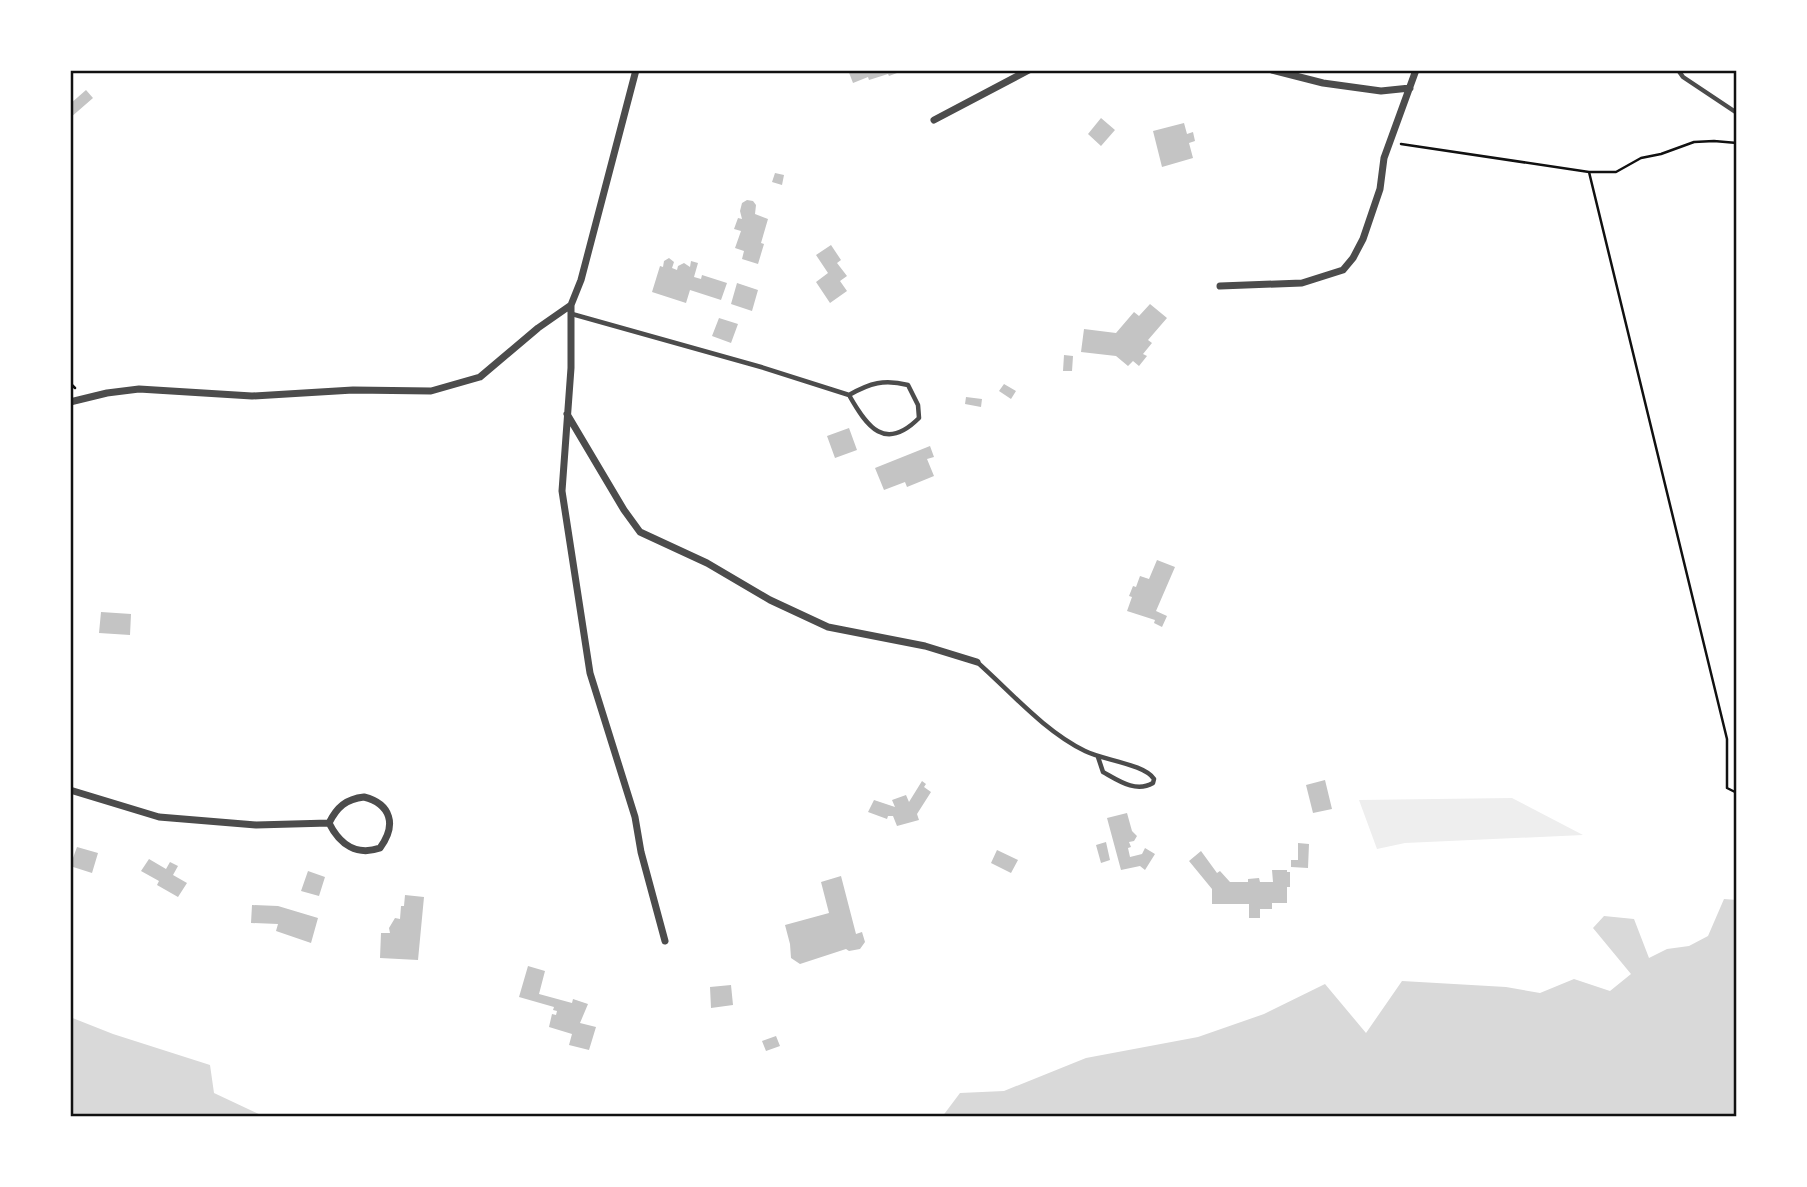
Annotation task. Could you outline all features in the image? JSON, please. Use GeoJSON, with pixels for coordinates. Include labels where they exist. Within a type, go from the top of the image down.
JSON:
{"type":"FeatureCollection","features":[{"type":"Feature","properties":{"kind":"street"},"geometry":{"type":"LineString","coordinates":[[636,70],[581,280],[571,305],[571,368],[562,491],[590,673],[635,817],[641,852],[665,941]]}},
{"type":"Feature","properties":{"kind":"street"},"geometry":{"type":"LineString","coordinates":[[934,120],[1030,70]]}},
{"type":"Feature","properties":{"kind":"street"},"geometry":{"type":"LineString","coordinates":[[1272,70],[1323,83],[1381,92],[1410,88]]}},
{"type":"Feature","properties":{"kind":"street"},"geometry":{"type":"LineString","coordinates":[[1220,286],[1302,283],[1343,270],[1363,239],[1380,189],[1384,158],[1416,70]]}},
{"type":"Feature","properties":{"kind":"street"},"geometry":{"type":"LineString","coordinates":[[70,402],[139,389],[252,396],[353,390],[430,390],[480,377],[538,328],[571,305]]}},
{"type":"Feature","properties":{"kind":"street"},"geometry":{"type":"LineString","coordinates":[[567,414],[640,532],[828,627],[925,646],[977,662]]}},
{"type":"Feature","properties":{"kind":"street"},"geometry":{"type":"LineString","coordinates":[[70,790],[159,817],[256,825],[329,823]]}},
{"type":"Feature","properties":{"kind":"street"},"geometry":{"type":"LineString","coordinates":[[363,797],[375,800],[384,808],[391,829],[380,848],[368,852],[355,850],[344,844],[329,823],[340,806],[352,798],[363,797]]}},
{"type":"Feature","properties":{"kind":"lane"},"geometry":{"type":"LineString","coordinates":[[1678,70],[1683,77],[1737,113]]}},
{"type":"Feature","properties":{"kind":"lane"},"geometry":{"type":"LineString","coordinates":[[571,314],[761,367],[849,395],[869,426],[887,435],[905,432],[919,418],[918,405],[908,385],[890,380],[864,386],[849,395]]}},
{"type":"Feature","properties":{"kind":"lane"},"geometry":{"type":"LineString","coordinates":[[977,662],[1068,741],[1098,757],[1144,770],[1154,779],[1153,783],[1145,788],[1137,788],[1119,782],[1103,772],[1098,757]]}},
{"type":"Feature","properties":{"kind":"path"},"geometry":{"type":"LineString","coordinates":[[1391,142],[1589,173],[1616,172],[1641,158],[1694,142],[1737,143]]}},
{"type":"Feature","properties":{"kind":"path"},"geometry":{"type":"LineString","coordinates":[[1589,173],[1727,739],[1727,788],[1737,793]]}},
{"type":"Feature","properties":{"kind":"shaded area"},"geometry":{"type":"Polygon","coordinates":[[[1512,798],[1583,835],[1405,843],[1377,849],[1359,800],[1512,798]]]}},
{"type":"Feature","properties":{"kind":"shaded area"},"geometry":{"type":"Polygon","coordinates":[[[1724,899],[1737,900],[1737,1117],[942,1117],[960,1093],[1004,1091],[1086,1058],[1198,1037],[1264,1014],[1325,984],[1366,1033],[1402,981],[1506,987],[1540,993],[1574,979],[1610,991],[1631,974],[1593,928],[1604,916],[1634,919],[1649,958],[1667,949],[1689,946],[1708,936],[1724,899]]]}},
{"type":"Feature","properties":{"kind":"shaded area"},"geometry":{"type":"Polygon","coordinates":[[[70,1017],[113,1034],[210,1065],[214,1093],[265,1117],[70,1117],[70,1017]]]}},
{"type":"Feature","properties":{"kind":"building"},"geometry":{"type":"Polygon","coordinates":[[[848,70],[905,70],[869,80],[868,77],[853,83],[848,70]]]}},
{"type":"Feature","properties":{"kind":"building"},"geometry":{"type":"Polygon","coordinates":[[[86,90],[93,98],[70,118],[70,104],[86,90]]]}},
{"type":"Feature","properties":{"kind":"building"},"geometry":{"type":"Polygon","coordinates":[[[1101,118],[1115,130],[1101,146],[1088,134],[1101,118]]]}},
{"type":"Feature","properties":{"kind":"building"},"geometry":{"type":"Polygon","coordinates":[[[1184,123],[1187,134],[1193,132],[1195,141],[1189,143],[1193,158],[1162,167],[1153,131],[1184,123]]]}},
{"type":"Feature","properties":{"kind":"building"},"geometry":{"type":"Polygon","coordinates":[[[775,173],[784,175],[782,185],[772,182],[775,173]]]}},
{"type":"Feature","properties":{"kind":"building"},"geometry":{"type":"Polygon","coordinates":[[[747,200],[756,205],[755,214],[768,219],[758,264],[742,259],[744,251],[735,248],[741,231],[734,229],[738,218],[742,219],[742,203],[747,200]]]}},
{"type":"Feature","properties":{"kind":"building"},"geometry":{"type":"Polygon","coordinates":[[[831,245],[841,260],[837,263],[847,276],[840,281],[847,291],[830,303],[816,282],[828,273],[816,255],[831,245]]]}},
{"type":"Feature","properties":{"kind":"building"},"geometry":{"type":"Polygon","coordinates":[[[669,258],[674,262],[672,268],[677,270],[678,266],[684,263],[690,267],[691,261],[698,263],[694,277],[701,279],[702,275],[727,283],[721,300],[690,290],[686,303],[652,292],[660,266],[663,267],[664,261],[669,258]]]}},
{"type":"Feature","properties":{"kind":"building"},"geometry":{"type":"Polygon","coordinates":[[[737,283],[758,290],[752,311],[731,304],[737,283]]]}},
{"type":"Feature","properties":{"kind":"building"},"geometry":{"type":"Polygon","coordinates":[[[1150,304],[1167,318],[1148,340],[1152,343],[1143,354],[1147,356],[1139,366],[1133,361],[1128,366],[1116,356],[1081,352],[1084,329],[1116,333],[1134,312],[1139,316],[1150,304]]]}},
{"type":"Feature","properties":{"kind":"building"},"geometry":{"type":"Polygon","coordinates":[[[719,318],[738,324],[731,343],[712,336],[719,318]]]}},
{"type":"Feature","properties":{"kind":"building"},"geometry":{"type":"Polygon","coordinates":[[[1064,355],[1073,356],[1072,371],[1063,371],[1064,355]]]}},
{"type":"Feature","properties":{"kind":"building"},"geometry":{"type":"Polygon","coordinates":[[[1004,384],[1016,391],[1011,399],[999,391],[1004,384]]]}},
{"type":"Feature","properties":{"kind":"building"},"geometry":{"type":"Polygon","coordinates":[[[966,397],[982,399],[981,407],[965,404],[966,397]]]}},
{"type":"Feature","properties":{"kind":"building"},"geometry":{"type":"Polygon","coordinates":[[[849,428],[857,450],[835,458],[827,436],[849,428]]]}},
{"type":"Feature","properties":{"kind":"building"},"geometry":{"type":"Polygon","coordinates":[[[930,446],[934,457],[927,459],[934,476],[907,487],[905,482],[884,490],[875,468],[930,446]]]}},
{"type":"Feature","properties":{"kind":"building"},"geometry":{"type":"Polygon","coordinates":[[[1157,560],[1175,567],[1156,611],[1167,616],[1162,627],[1154,623],[1155,620],[1127,611],[1133,586],[1136,587],[1140,576],[1149,579],[1157,560]]]}},
{"type":"Feature","properties":{"kind":"building"},"geometry":{"type":"Polygon","coordinates":[[[101,612],[131,614],[130,635],[99,633],[101,612]]]}},
{"type":"Feature","properties":{"kind":"building"},"geometry":{"type":"Polygon","coordinates":[[[1325,780],[1332,809],[1313,813],[1306,785],[1325,780]]]}},
{"type":"Feature","properties":{"kind":"building"},"geometry":{"type":"Polygon","coordinates":[[[922,781],[926,784],[924,787],[931,792],[917,814],[919,820],[897,826],[893,816],[888,816],[887,819],[868,812],[874,800],[895,807],[892,800],[906,795],[909,802],[922,781]]]}},
{"type":"Feature","properties":{"kind":"building"},"geometry":{"type":"Polygon","coordinates":[[[1127,813],[1132,831],[1137,836],[1134,841],[1129,842],[1130,857],[1142,854],[1145,848],[1155,854],[1145,870],[1140,866],[1121,870],[1107,818],[1127,813]]]}},
{"type":"Feature","properties":{"kind":"building"},"geometry":{"type":"Polygon","coordinates":[[[1106,842],[1110,860],[1101,863],[1096,845],[1106,842]]]}},
{"type":"Feature","properties":{"kind":"building"},"geometry":{"type":"Polygon","coordinates":[[[1298,843],[1309,844],[1308,868],[1291,867],[1291,860],[1298,860],[1298,843]]]}},
{"type":"Feature","properties":{"kind":"building"},"geometry":{"type":"Polygon","coordinates":[[[77,847],[98,853],[92,873],[70,866],[70,857],[73,858],[77,847]]]}},
{"type":"Feature","properties":{"kind":"building"},"geometry":{"type":"Polygon","coordinates":[[[997,850],[1018,860],[1011,873],[991,863],[997,850]]]}},
{"type":"Feature","properties":{"kind":"building"},"geometry":{"type":"Polygon","coordinates":[[[1201,851],[1217,873],[1220,871],[1230,882],[1248,882],[1248,879],[1259,878],[1260,882],[1273,882],[1272,870],[1287,870],[1290,872],[1290,887],[1287,887],[1287,903],[1272,903],[1272,909],[1260,909],[1260,918],[1249,918],[1249,904],[1212,904],[1212,889],[1189,861],[1201,851]]]}},
{"type":"Feature","properties":{"kind":"building"},"geometry":{"type":"Polygon","coordinates":[[[149,859],[166,869],[170,862],[178,866],[173,875],[187,883],[178,897],[157,885],[159,881],[141,871],[149,859]]]}},
{"type":"Feature","properties":{"kind":"building"},"geometry":{"type":"Polygon","coordinates":[[[308,871],[325,877],[319,896],[301,891],[308,871]]]}},
{"type":"Feature","properties":{"kind":"building"},"geometry":{"type":"Polygon","coordinates":[[[841,876],[856,934],[862,932],[865,942],[860,949],[846,949],[800,964],[791,958],[785,925],[829,913],[821,882],[841,876]]]}},
{"type":"Feature","properties":{"kind":"building"},"geometry":{"type":"Polygon","coordinates":[[[405,895],[424,897],[418,960],[380,958],[381,933],[390,933],[389,928],[395,918],[400,919],[405,895]]]}},
{"type":"Feature","properties":{"kind":"building"},"geometry":{"type":"Polygon","coordinates":[[[252,905],[278,906],[318,918],[311,943],[276,931],[278,924],[251,923],[252,905]]]}},
{"type":"Feature","properties":{"kind":"building"},"geometry":{"type":"Polygon","coordinates":[[[528,966],[545,971],[539,994],[572,1003],[573,999],[588,1004],[580,1023],[596,1027],[589,1050],[569,1045],[572,1034],[549,1027],[552,1014],[556,1015],[557,1011],[553,1010],[554,1007],[519,997],[528,966]]]}},
{"type":"Feature","properties":{"kind":"building"},"geometry":{"type":"Polygon","coordinates":[[[731,985],[733,1005],[711,1008],[710,987],[731,985]]]}},
{"type":"Feature","properties":{"kind":"building"},"geometry":{"type":"Polygon","coordinates":[[[776,1036],[780,1046],[766,1051],[762,1041],[776,1036]]]}}]}
